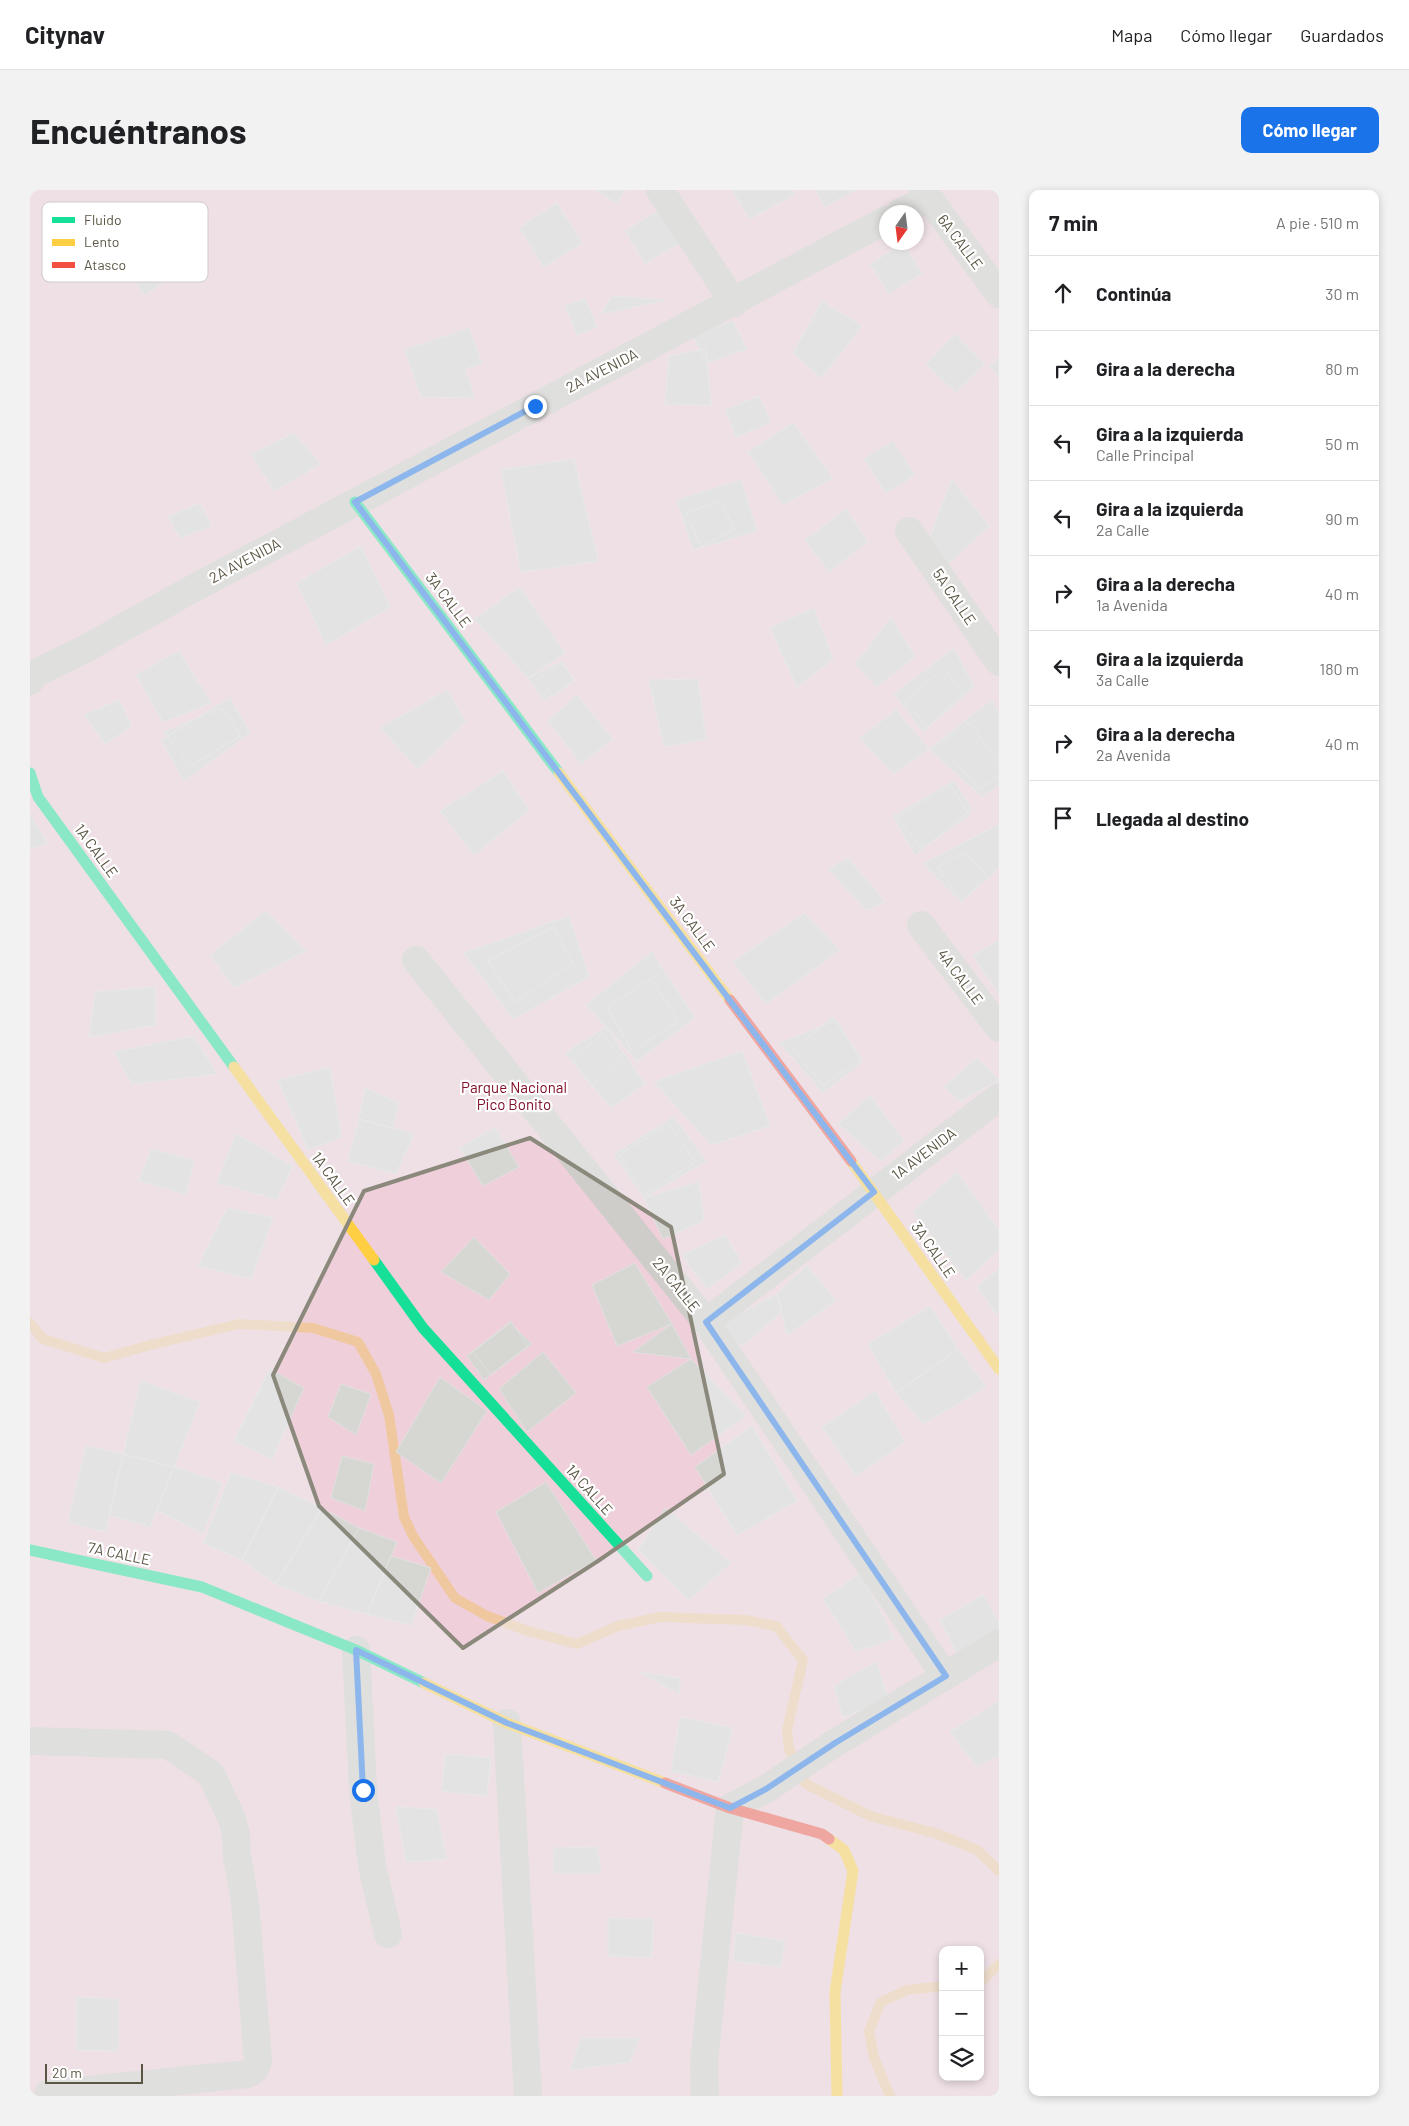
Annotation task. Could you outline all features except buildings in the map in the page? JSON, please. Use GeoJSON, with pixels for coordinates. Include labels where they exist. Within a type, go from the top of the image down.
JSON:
{"type":"FeatureCollection","features":[{"type":"Feature","properties":{"kind":"street"},"geometry":{"type":"LineString","coordinates":[[660,190],[734,303]]}},
{"type":"Feature","properties":{"kind":"street"},"geometry":{"type":"LineString","coordinates":[[910,205],[925,194]]}},
{"type":"Feature","properties":{"kind":"street","name":"6A CALLE"},"geometry":{"type":"LineString","coordinates":[[925,194],[999,294]]}},
{"type":"Feature","properties":{"kind":"street","name":"2A AVENIDA"},"geometry":{"type":"LineString","coordinates":[[30,681],[34,674],[355,502],[734,303],[879,224]]}},
{"type":"Feature","properties":{"kind":"street","name":"3A CALLE"},"geometry":{"type":"LineString","coordinates":[[355,502],[874,1192],[999,1368]]}},
{"type":"Feature","properties":{"kind":"street","name":"5A CALLE"},"geometry":{"type":"LineString","coordinates":[[909,531],[999,662]]}},
{"type":"Feature","properties":{"kind":"street","name":"1A CALLE"},"geometry":{"type":"LineString","coordinates":[[30,773],[38,797],[423,1328],[646,1576]]}},
{"type":"Feature","properties":{"kind":"street","name":"4A CALLE"},"geometry":{"type":"LineString","coordinates":[[921,925],[999,1028]]}},
{"type":"Feature","properties":{"kind":"street","name":"2A CALLE"},"geometry":{"type":"LineString","coordinates":[[416,960],[706,1322],[946,1676]]}},
{"type":"Feature","properties":{"kind":"street","name":"1A AVENIDA"},"geometry":{"type":"LineString","coordinates":[[706,1322],[999,1096]]}},
{"type":"Feature","properties":{"kind":"street","name":"7A CALLE"},"geometry":{"type":"LineString","coordinates":[[30,1550],[202,1586],[356,1650],[507,1723],[730,1808],[822,1834],[844,1850],[853,1871],[835,1992],[837,2096]]}},
{"type":"Feature","properties":{"kind":"street"},"geometry":{"type":"LineString","coordinates":[[705,2096],[704,2064],[730,1808],[766,1789],[835,1743],[999,1643]]}},
{"type":"Feature","properties":{"kind":"street"},"geometry":{"type":"LineString","coordinates":[[356,1650],[363,1790],[372,1866],[388,1934]]}},
{"type":"Feature","properties":{"kind":"street"},"geometry":{"type":"LineString","coordinates":[[507,1723],[528,2096]]}},
{"type":"Feature","properties":{"kind":"street"},"geometry":{"type":"LineString","coordinates":[[30,1741],[168,1745],[211,1774],[232,1819],[236,1835],[237,1857],[245,1902],[258,2062],[256,2069],[248,2074],[48,2094]]}},
{"type":"Feature","properties":{"kind":"highlighted area"},"geometry":{"type":"Polygon","coordinates":[[[530,1138],[671,1227],[724,1474],[598,1561],[463,1648],[319,1506],[273,1375],[364,1191],[530,1138]]]}},
{"type":"Feature","properties":{"kind":"green space","name":"Parque Nacional Pico Bonito"},"geometry":{"type":"Polygon","coordinates":[[[30,190],[999,190],[999,2096],[30,2096],[30,190]]]}},
{"type":"Feature","properties":{"kind":"waterway"},"geometry":{"type":"LineString","coordinates":[[30,1323],[43,1339],[104,1358],[239,1324],[313,1328],[358,1342],[376,1374],[389,1415],[404,1517],[413,1536],[455,1598],[487,1616],[528,1631],[577,1644],[618,1626],[660,1617],[745,1620],[776,1626],[803,1660],[787,1730],[789,1749],[806,1784],[870,1816],[938,1834],[977,1850],[999,1871]]}},
{"type":"Feature","properties":{"kind":"waterway"},"geometry":{"type":"LineString","coordinates":[[984,1979],[999,1964]]}},
{"type":"Feature","properties":{"kind":"waterway"},"geometry":{"type":"LineString","coordinates":[[890,2096],[874,2058],[869,2031],[881,2002],[907,1990],[939,1986]]}},
{"type":"Feature","properties":{"kind":"traffic: fast"},"geometry":{"type":"LineString","coordinates":[[355,502],[559,773]]}},
{"type":"Feature","properties":{"kind":"traffic: fast"},"geometry":{"type":"LineString","coordinates":[[30,773],[38,797],[234,1067]]}},
{"type":"Feature","properties":{"kind":"traffic: fast"},"geometry":{"type":"LineString","coordinates":[[374,1260],[423,1328],[647,1576]]}},
{"type":"Feature","properties":{"kind":"traffic: fast"},"geometry":{"type":"LineString","coordinates":[[30,1550],[202,1587],[356,1650],[424,1683]]}},
{"type":"Feature","properties":{"kind":"traffic: slow"},"geometry":{"type":"LineString","coordinates":[[559,773],[730,1000]]}},
{"type":"Feature","properties":{"kind":"traffic: slow"},"geometry":{"type":"LineString","coordinates":[[234,1067],[374,1260]]}},
{"type":"Feature","properties":{"kind":"traffic: slow"},"geometry":{"type":"LineString","coordinates":[[851,1161],[999,1369]]}},
{"type":"Feature","properties":{"kind":"traffic: slow"},"geometry":{"type":"LineString","coordinates":[[424,1683],[507,1723],[665,1783]]}},
{"type":"Feature","properties":{"kind":"traffic: slow"},"geometry":{"type":"LineString","coordinates":[[829,1839],[844,1850],[853,1871],[835,1992],[837,2096]]}},
{"type":"Feature","properties":{"kind":"traffic: jam"},"geometry":{"type":"LineString","coordinates":[[730,1000],[851,1161]]}},
{"type":"Feature","properties":{"kind":"traffic: jam"},"geometry":{"type":"LineString","coordinates":[[665,1783],[730,1808],[822,1834],[829,1839]]}},
{"type":"Feature","properties":{"kind":"route"},"geometry":{"type":"LineString","coordinates":[[363,1790],[356,1650],[507,1723],[730,1808],[766,1789],[835,1743],[946,1676],[706,1322],[874,1192],[355,502],[535,406]]}}]}
